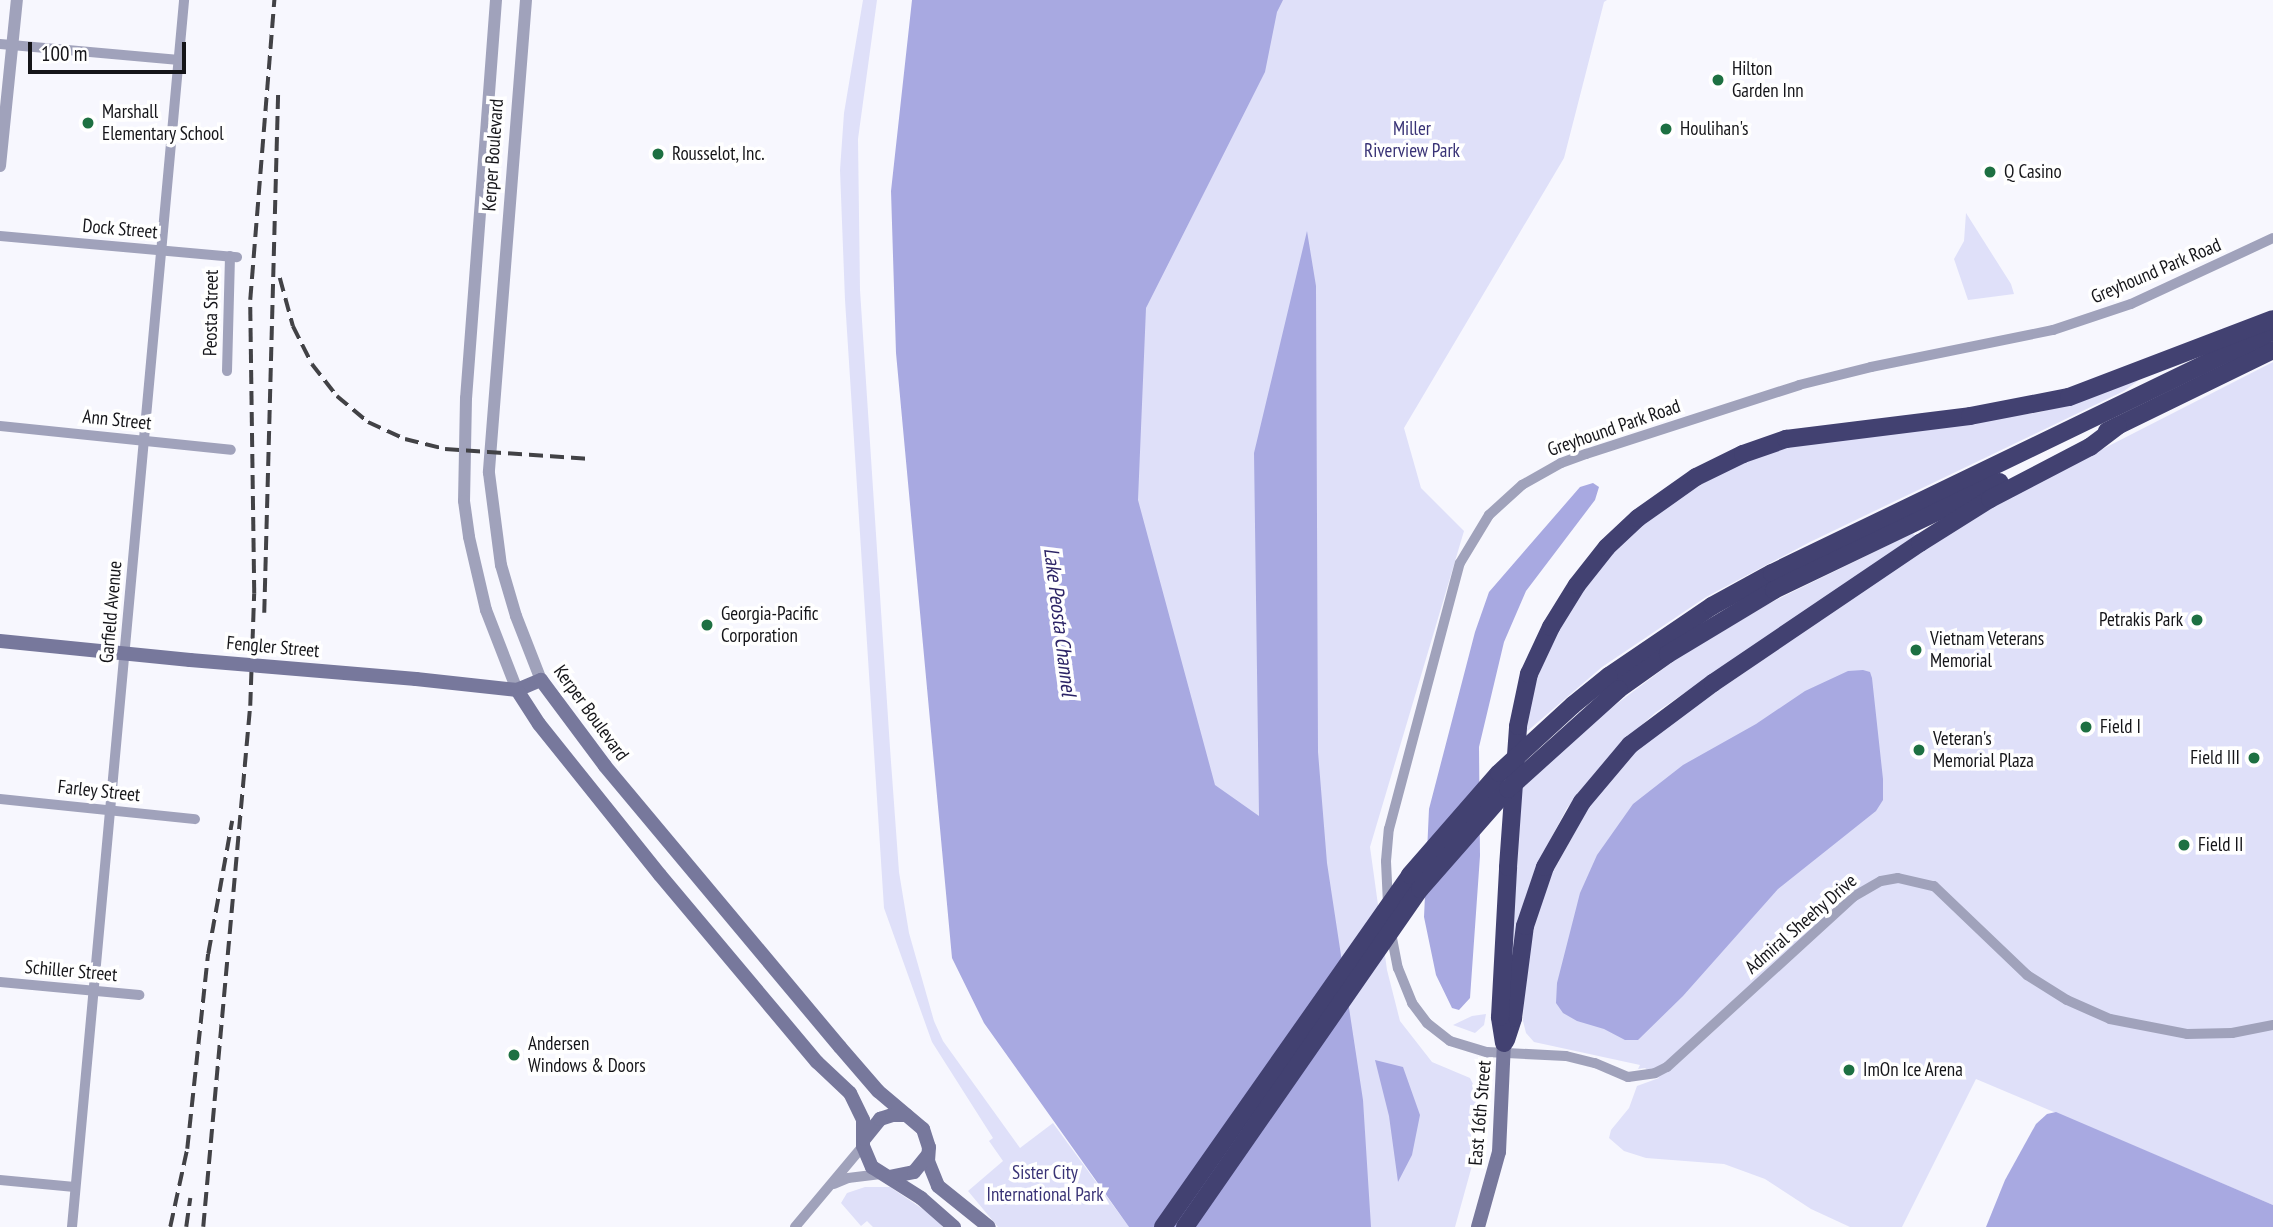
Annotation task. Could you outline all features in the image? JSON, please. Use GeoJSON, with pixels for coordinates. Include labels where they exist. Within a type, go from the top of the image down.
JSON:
{"type":"FeatureCollection","features":[{"type":"Feature","properties":{"kind":"highway"},"geometry":{"type":"LineString","coordinates":[[1505,1048],[1500,1017],[1518,726],[1529,674],[1551,627],[1577,585],[1607,547],[1638,518],[1696,477],[1743,454],[1786,439],[1970,416],[2069,397],[2273,318]]}},
{"type":"Feature","properties":{"kind":"highway"},"geometry":{"type":"LineString","coordinates":[[1185,1227],[1420,889],[1508,789],[1614,683],[1712,606],[1772,573],[2273,331]]}},
{"type":"Feature","properties":{"kind":"highway"},"geometry":{"type":"LineString","coordinates":[[1163,1227],[1410,875],[1499,773],[1573,705],[1668,654],[1774,590],[2273,350]]}},
{"type":"Feature","properties":{"kind":"highway"},"geometry":{"type":"LineString","coordinates":[[1505,1048],[1513,1018],[1525,926],[1545,867],[1581,802],[1630,745],[1713,683],[1929,537],[1990,499],[2090,447],[2118,426]]}},
{"type":"Feature","properties":{"kind":"main road","name":"Fengler Street"},"geometry":{"type":"LineString","coordinates":[[0,641],[517,690],[541,680]]}},
{"type":"Feature","properties":{"kind":"main road","name":"Kerper Boulevard"},"geometry":{"type":"LineString","coordinates":[[541,680],[571,725],[660,834],[878,1091],[923,1129],[933,1177],[938,1186],[989,1227]]}},
{"type":"Feature","properties":{"kind":"main road","name":"Kerper Boulevard"},"geometry":{"type":"LineString","coordinates":[[517,690],[539,724],[660,875],[817,1062],[850,1093],[863,1120],[863,1142],[868,1162],[884,1176],[921,1198],[954,1227]]}},
{"type":"Feature","properties":{"kind":"main road","name":"East 16th Street"},"geometry":{"type":"LineString","coordinates":[[1478,1227],[1499,1152],[1505,1048]]}},
{"type":"Feature","properties":{"kind":"main road"},"geometry":{"type":"LineString","coordinates":[[863,1142],[880,1119],[892,1115],[906,1115]]}},
{"type":"Feature","properties":{"kind":"main road"},"geometry":{"type":"LineString","coordinates":[[884,1176],[902,1177],[914,1172],[929,1155]]}},
{"type":"Feature","properties":{"kind":"street"},"geometry":{"type":"LineString","coordinates":[[0,166],[17,0]]}},
{"type":"Feature","properties":{"kind":"street","name":"Garfield Avenue"},"geometry":{"type":"LineString","coordinates":[[72,1227],[184,0]]}},
{"type":"Feature","properties":{"kind":"street","name":"Kerper Boulevard"},"geometry":{"type":"LineString","coordinates":[[496,0],[466,398],[464,501],[468,537],[486,610],[517,690]]}},
{"type":"Feature","properties":{"kind":"street","name":"Kerper Boulevard"},"geometry":{"type":"LineString","coordinates":[[526,0],[489,473],[495,534],[503,575],[541,680]]}},
{"type":"Feature","properties":{"kind":"street"},"geometry":{"type":"LineString","coordinates":[[0,44],[179,60]]}},
{"type":"Feature","properties":{"kind":"street","name":"Dock Street"},"geometry":{"type":"LineString","coordinates":[[0,236],[234,256]]}},
{"type":"Feature","properties":{"kind":"street","name":"Greyhound Park Road"},"geometry":{"type":"LineString","coordinates":[[1505,1048],[1474,1049],[1450,1041],[1427,1023],[1412,1003],[1403,986],[1393,946],[1386,861],[1398,791],[1460,563],[1478,530],[1504,499],[1539,474],[1586,454],[1799,385],[1871,367],[2053,330],[2131,304],[2273,238]]}},
{"type":"Feature","properties":{"kind":"street","name":"Peosta Street"},"geometry":{"type":"LineString","coordinates":[[227,371],[234,256]]}},
{"type":"Feature","properties":{"kind":"street","name":"Ann Street"},"geometry":{"type":"LineString","coordinates":[[0,426],[231,450]]}},
{"type":"Feature","properties":{"kind":"street","name":"Farley Street"},"geometry":{"type":"LineString","coordinates":[[0,799],[195,819]]}},
{"type":"Feature","properties":{"kind":"street","name":"Admiral Sheehy Drive"},"geometry":{"type":"LineString","coordinates":[[1505,1048],[1566,1056],[1595,1063],[1628,1077],[1655,1073],[1672,1063],[1853,897],[1881,881],[1898,878],[1934,886],[2027,975],[2067,1000],[2110,1019],[2187,1034],[2232,1032],[2273,1025]]}},
{"type":"Feature","properties":{"kind":"street","name":"Schiller Street"},"geometry":{"type":"LineString","coordinates":[[0,982],[139,995]]}},
{"type":"Feature","properties":{"kind":"street"},"geometry":{"type":"LineString","coordinates":[[795,1227],[831,1186],[863,1142]]}},
{"type":"Feature","properties":{"kind":"street"},"geometry":{"type":"LineString","coordinates":[[831,1186],[848,1178],[884,1176]]}},
{"type":"Feature","properties":{"kind":"street"},"geometry":{"type":"LineString","coordinates":[[0,1180],[75,1187]]}},
{"type":"Feature","properties":{"kind":"green space","name":"Sister City International Park"},"geometry":{"type":"Polygon","coordinates":[[[863,0],[877,0],[858,139],[860,290],[899,872],[909,933],[934,1021],[943,1041],[1020,1148],[1053,1123],[1129,1227],[998,1227],[968,1191],[1003,1161],[989,1141],[993,1138],[932,1042],[884,908],[845,300],[840,170],[844,113],[863,0]]]}},
{"type":"Feature","properties":{"kind":"green space","name":"Miller Riverview Park"},"geometry":{"type":"Polygon","coordinates":[[[1262,0],[1607,0],[1604,2],[1564,158],[1404,428],[1421,488],[1464,531],[1370,847],[1387,970],[1400,1021],[1432,1062],[1470,1078],[1478,1094],[1473,1162],[1455,1227],[1370,1227],[1273,882],[1139,690],[1114,350],[1262,0]]]}},
{"type":"Feature","properties":{"kind":"green space"},"geometry":{"type":"Polygon","coordinates":[[[1966,213],[2011,284],[2014,294],[1968,300],[1954,259],[1964,241],[1966,213]]]}},
{"type":"Feature","properties":{"kind":"green space"},"geometry":{"type":"Polygon","coordinates":[[[2273,362],[2273,1205],[1976,1079],[1902,1227],[1850,1227],[1811,1209],[1765,1179],[1724,1164],[1646,1158],[1624,1151],[1609,1138],[1611,1130],[1629,1108],[1637,1086],[1659,1078],[1645,1068],[1638,1069],[1640,1065],[1534,1042],[1526,1033],[1523,1021],[1524,981],[1538,906],[1551,875],[1591,803],[1643,742],[1949,532],[2040,481],[2273,362]]]}},
{"type":"Feature","properties":{"kind":"green space"},"geometry":{"type":"Polygon","coordinates":[[[2139,380],[2124,391],[1810,542],[1706,597],[1602,667],[1524,734],[1534,688],[1547,650],[1574,600],[1613,550],[1650,515],[1732,466],[1782,448],[2041,412],[2139,380]]]}},
{"type":"Feature","properties":{"kind":"green space"},"geometry":{"type":"Polygon","coordinates":[[[1913,533],[1915,536],[1655,713],[1615,749],[1567,808],[1540,859],[1524,902],[1511,961],[1518,792],[1598,718],[1679,657],[1770,603],[1913,533]]]}},
{"type":"Feature","properties":{"kind":"green space"},"geometry":{"type":"Polygon","coordinates":[[[1486,1014],[1484,1025],[1475,1033],[1453,1025],[1472,1016],[1486,1014]]]}},
{"type":"Feature","properties":{"kind":"green space"},"geometry":{"type":"Polygon","coordinates":[[[865,1187],[890,1187],[936,1218],[943,1227],[873,1227],[867,1221],[861,1226],[841,1203],[847,1193],[865,1187]]]}},
{"type":"Feature","properties":{"kind":"water","name":"Lake Peosta Channel"},"geometry":{"type":"Polygon","coordinates":[[[912,0],[1283,0],[1277,12],[1265,72],[1146,308],[1138,500],[1215,785],[1259,816],[1254,453],[1307,231],[1316,286],[1318,752],[1327,863],[1363,1100],[1371,1227],[1129,1227],[984,1023],[952,958],[896,353],[891,191],[912,0]]]}},
{"type":"Feature","properties":{"kind":"water"},"geometry":{"type":"Polygon","coordinates":[[[1593,483],[1599,487],[1595,500],[1526,591],[1504,642],[1479,747],[1480,856],[1470,998],[1459,1010],[1452,1008],[1436,975],[1424,917],[1429,809],[1475,632],[1489,592],[1580,487],[1593,483]]]}},
{"type":"Feature","properties":{"kind":"water"},"geometry":{"type":"Polygon","coordinates":[[[1848,671],[1870,672],[1872,678],[1883,779],[1883,800],[1876,811],[1778,889],[1683,996],[1638,1040],[1625,1040],[1563,1013],[1556,1003],[1557,983],[1580,893],[1597,855],[1633,804],[1683,765],[1756,724],[1805,691],[1848,671]]]}},
{"type":"Feature","properties":{"kind":"water"},"geometry":{"type":"Polygon","coordinates":[[[1375,1060],[1403,1067],[1420,1115],[1412,1155],[1398,1182],[1389,1116],[1375,1060]]]}},
{"type":"Feature","properties":{"kind":"water"},"geometry":{"type":"Polygon","coordinates":[[[2056,1112],[2273,1205],[2273,1227],[1986,1227],[2005,1180],[2036,1124],[2047,1114],[2056,1112]]]}},
{"type":"Feature","properties":{"kind":"railway"},"geometry":{"type":"LineString","coordinates":[[203,1227],[250,706],[254,594],[250,300],[274,0]]}},
{"type":"Feature","properties":{"kind":"railway"},"geometry":{"type":"LineString","coordinates":[[264,613],[278,89]]}},
{"type":"Feature","properties":{"kind":"railway"},"geometry":{"type":"LineString","coordinates":[[280,278],[293,326],[312,364],[337,396],[368,422],[405,439],[445,449],[591,459]]}},
{"type":"Feature","properties":{"kind":"railway"},"geometry":{"type":"LineString","coordinates":[[170,1227],[187,1149],[208,954],[232,821]]}},
{"type":"Feature","properties":{"kind":"railway"},"geometry":{"type":"LineString","coordinates":[[186,1227],[190,1198]]}},
{"type":"Feature","properties":{"kind":"place","name":"Hilton Garden Inn"},"geometry":{"type":"Point","coordinates":[1718,80]}},
{"type":"Feature","properties":{"kind":"place","name":"Marshall Elementary School"},"geometry":{"type":"Point","coordinates":[88,123]}},
{"type":"Feature","properties":{"kind":"place","name":"Houlihan's"},"geometry":{"type":"Point","coordinates":[1666,129]}},
{"type":"Feature","properties":{"kind":"place","name":"Rousselot, Inc."},"geometry":{"type":"Point","coordinates":[658,154]}},
{"type":"Feature","properties":{"kind":"place","name":"Q Casino"},"geometry":{"type":"Point","coordinates":[1990,172]}},
{"type":"Feature","properties":{"kind":"place","name":"Petrakis Park"},"geometry":{"type":"Point","coordinates":[2197,620]}},
{"type":"Feature","properties":{"kind":"place","name":"Georgia-Pacific Corporation"},"geometry":{"type":"Point","coordinates":[707,625]}},
{"type":"Feature","properties":{"kind":"place","name":"Vietnam Veterans Memorial"},"geometry":{"type":"Point","coordinates":[1916,650]}},
{"type":"Feature","properties":{"kind":"place","name":"Field I"},"geometry":{"type":"Point","coordinates":[2086,727]}},
{"type":"Feature","properties":{"kind":"place","name":"Veteran's Memorial Plaza"},"geometry":{"type":"Point","coordinates":[1919,750]}},
{"type":"Feature","properties":{"kind":"place","name":"Field III"},"geometry":{"type":"Point","coordinates":[2254,758]}},
{"type":"Feature","properties":{"kind":"place","name":"Field II"},"geometry":{"type":"Point","coordinates":[2184,845]}},
{"type":"Feature","properties":{"kind":"place","name":"Andersen Windows & Doors"},"geometry":{"type":"Point","coordinates":[514,1055]}},
{"type":"Feature","properties":{"kind":"place","name":"ImOn Ice Arena"},"geometry":{"type":"Point","coordinates":[1849,1070]}}]}
